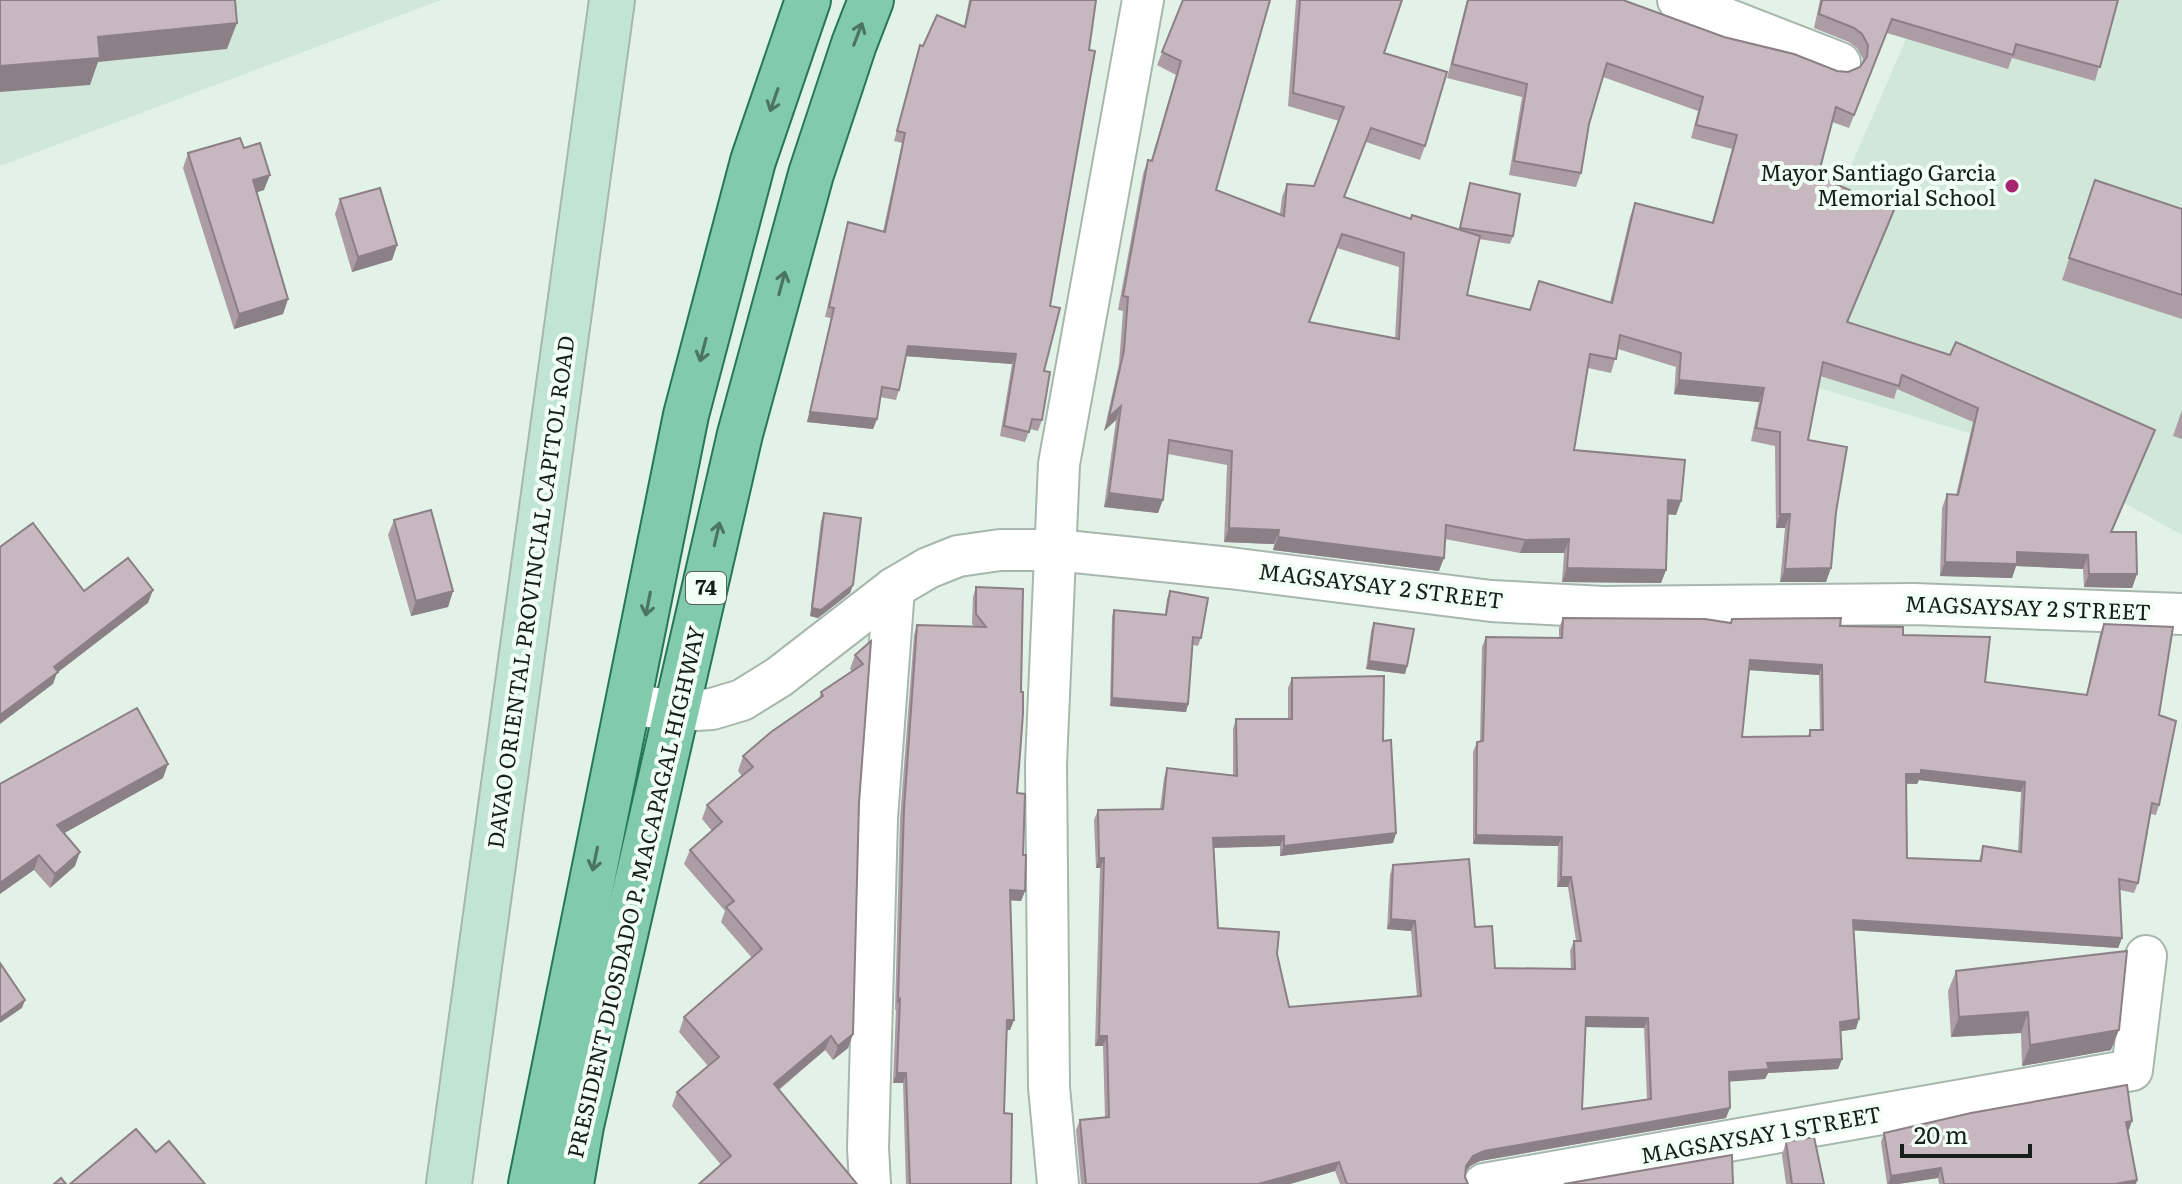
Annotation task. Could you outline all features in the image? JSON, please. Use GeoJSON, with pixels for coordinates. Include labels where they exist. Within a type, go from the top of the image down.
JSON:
{"type":"FeatureCollection","features":[{"type":"Feature","properties":{"kind":"main road","name":"PRESIDENT DIOSDADO P. MACAPAGAL HIGHWAY"},"geometry":{"type":"LineString","coordinates":[[531,1184],[690,400],[753,161],[808,0]]}},
{"type":"Feature","properties":{"kind":"main road","name":"PRESIDENT DIOSDADO P. MACAPAGAL HIGHWAY"},"geometry":{"type":"LineString","coordinates":[[571,1184],[581,1126],[740,434],[811,174],[871,0]]}},
{"type":"Feature","properties":{"kind":"street","name":"DAVAO ORIENTAL PROVINCIAL CAPITOL ROAD"},"geometry":{"type":"LineString","coordinates":[[449,1184],[612,0]]}},
{"type":"Feature","properties":{"kind":"street"},"geometry":{"type":"LineString","coordinates":[[1058,1184],[1049,1087],[1046,779],[1062,449],[1143,0]]}},
{"type":"Feature","properties":{"kind":"street"},"geometry":{"type":"LineString","coordinates":[[1678,0],[1840,63]]}},
{"type":"Feature","properties":{"kind":"street","name":"MAGSAYSAY 2 STREET"},"geometry":{"type":"LineString","coordinates":[[627,704],[678,711],[712,709],[742,700],[779,677],[894,588],[928,568],[958,556],[1000,550],[1056,550],[1507,602],[1695,608],[1914,604],[2182,614]]}},
{"type":"Feature","properties":{"kind":"street"},"geometry":{"type":"LineString","coordinates":[[870,1184],[868,1148],[877,818],[894,588]]}},
{"type":"Feature","properties":{"kind":"street","name":"MAGSAYSAY 1 STREET"},"geometry":{"type":"LineString","coordinates":[[1484,1184],[2132,1070],[2146,956]]}},
{"type":"Feature","properties":{"kind":"shaded area"},"geometry":{"type":"Polygon","coordinates":[[[0,0],[441,0],[0,166],[0,0]]]}},
{"type":"Feature","properties":{"kind":"shaded area","name":"Mayor Santiago Garcia Memorial School"},"geometry":{"type":"Polygon","coordinates":[[[1923,0],[2182,0],[2182,535],[2033,452],[1762,371],[1923,0]]]}},
{"type":"Feature","properties":{"kind":"building"},"geometry":{"type":"Polygon","coordinates":[[[0,0],[235,0],[237,23],[98,37],[100,58],[0,66],[0,0]]]}},
{"type":"Feature","properties":{"kind":"building"},"geometry":{"type":"Polygon","coordinates":[[[971,0],[1096,0],[1089,50],[1095,51],[1050,306],[1060,308],[1044,371],[1050,372],[1042,420],[1032,419],[1029,432],[1004,426],[1016,354],[908,346],[899,390],[882,387],[877,419],[810,412],[834,308],[829,307],[848,222],[885,232],[905,133],[897,131],[920,45],[923,46],[937,15],[965,27],[971,0]]]}},
{"type":"Feature","properties":{"kind":"building"},"geometry":{"type":"Polygon","coordinates":[[[1183,0],[1270,0],[1216,190],[1284,216],[1287,184],[1314,186],[1344,107],[1293,93],[1300,0],[1402,0],[1384,53],[1447,72],[1425,146],[1371,128],[1344,197],[1411,219],[1412,215],[1480,236],[1467,295],[1530,310],[1539,281],[1612,303],[1635,203],[1713,223],[1737,135],[1696,125],[1703,97],[1607,63],[1589,124],[1581,173],[1514,161],[1527,84],[1452,64],[1468,0],[1623,0],[1724,37],[1794,54],[1837,71],[1848,72],[1860,67],[1867,57],[1868,45],[1854,28],[1819,14],[1822,0],[2118,0],[2100,67],[2016,44],[2013,55],[1892,19],[1854,115],[1836,107],[1818,176],[1894,210],[1847,322],[1950,355],[1956,342],[2155,430],[2111,532],[2136,532],[2137,574],[2089,574],[2088,555],[2017,552],[2017,564],[1945,562],[1947,494],[1958,495],[1978,408],[1902,375],[1899,386],[1823,362],[1808,440],[1847,447],[1831,568],[1785,569],[1790,514],[1780,514],[1780,432],[1756,428],[1764,388],[1679,380],[1681,353],[1620,335],[1616,359],[1590,354],[1574,450],[1685,460],[1681,501],[1668,500],[1666,570],[1567,568],[1569,539],[1525,540],[1446,525],[1444,558],[1278,537],[1279,530],[1229,528],[1232,451],[1169,440],[1163,500],[1109,493],[1121,406],[1109,417],[1124,350],[1128,297],[1123,296],[1148,160],[1152,161],[1181,61],[1162,52],[1183,0]],[[1342,234],[1309,322],[1399,339],[1404,253],[1342,234]]]}},
{"type":"Feature","properties":{"kind":"building"},"geometry":{"type":"Polygon","coordinates":[[[240,138],[244,148],[260,143],[270,175],[253,180],[288,299],[239,314],[188,153],[240,138]]]}},
{"type":"Feature","properties":{"kind":"building"},"geometry":{"type":"Polygon","coordinates":[[[2095,180],[2182,209],[2182,295],[2069,258],[2095,180]]]}},
{"type":"Feature","properties":{"kind":"building"},"geometry":{"type":"Polygon","coordinates":[[[1470,183],[1520,194],[1513,236],[1460,228],[1470,183]]]}},
{"type":"Feature","properties":{"kind":"building"},"geometry":{"type":"Polygon","coordinates":[[[380,188],[397,245],[358,257],[340,199],[380,188]]]}},
{"type":"Feature","properties":{"kind":"building"},"geometry":{"type":"Polygon","coordinates":[[[431,510],[453,591],[416,601],[394,520],[431,510]]]}},
{"type":"Feature","properties":{"kind":"building"},"geometry":{"type":"Polygon","coordinates":[[[824,513],[861,518],[853,585],[821,610],[812,608],[824,513]]]}},
{"type":"Feature","properties":{"kind":"building"},"geometry":{"type":"Polygon","coordinates":[[[33,523],[84,591],[128,558],[153,590],[54,667],[58,672],[0,715],[0,547],[33,523]]]}},
{"type":"Feature","properties":{"kind":"building"},"geometry":{"type":"Polygon","coordinates":[[[976,587],[1023,589],[1023,714],[1017,793],[1025,794],[1025,891],[1010,890],[1014,1020],[1007,1020],[1004,1113],[1012,1114],[1011,1184],[910,1184],[906,1073],[897,1073],[904,809],[917,625],[986,627],[976,614],[976,587]]]}},
{"type":"Feature","properties":{"kind":"building"},"geometry":{"type":"Polygon","coordinates":[[[1170,591],[1208,598],[1201,638],[1193,637],[1188,704],[1112,698],[1114,610],[1166,615],[1170,591]]]}},
{"type":"Feature","properties":{"kind":"building"},"geometry":{"type":"Polygon","coordinates":[[[1563,618],[1705,619],[1731,623],[1732,619],[1841,618],[1840,626],[1903,627],[1903,635],[1990,637],[1985,682],[2087,695],[2104,624],[2173,627],[2159,715],[2176,721],[2159,805],[2152,803],[2138,883],[2119,879],[2122,938],[1853,920],[1859,1019],[1840,1022],[1842,1059],[1767,1063],[1769,1069],[1729,1072],[1730,1108],[1484,1151],[1473,1156],[1466,1166],[1468,1184],[1347,1184],[1339,1162],[1258,1184],[1086,1184],[1080,1120],[1109,1117],[1107,1036],[1099,1036],[1104,858],[1099,858],[1098,810],[1163,809],[1167,768],[1237,776],[1236,719],[1292,719],[1292,678],[1384,676],[1383,741],[1391,740],[1396,833],[1284,846],[1284,836],[1213,838],[1218,928],[1279,932],[1277,954],[1289,1007],[1421,996],[1415,921],[1391,919],[1393,865],[1469,859],[1475,927],[1492,926],[1495,968],[1575,969],[1574,941],[1581,941],[1571,877],[1561,877],[1562,837],[1476,835],[1477,742],[1483,741],[1486,637],[1562,638],[1563,618]],[[1750,660],[1742,737],[1810,736],[1810,730],[1823,730],[1822,665],[1750,660]],[[1921,770],[1921,774],[1906,774],[1907,858],[1981,861],[1983,846],[2021,852],[2025,782],[1921,770]],[[1586,1017],[1582,1109],[1651,1099],[1648,1018],[1586,1017]]]}},
{"type":"Feature","properties":{"kind":"building"},"geometry":{"type":"Polygon","coordinates":[[[1374,623],[1414,629],[1407,666],[1369,661],[1374,623]]]}},
{"type":"Feature","properties":{"kind":"building"},"geometry":{"type":"Polygon","coordinates":[[[871,641],[859,803],[853,1034],[838,1046],[831,1036],[774,1084],[857,1184],[699,1184],[731,1156],[677,1092],[719,1057],[684,1017],[762,949],[726,907],[734,901],[690,850],[722,822],[707,805],[753,767],[743,756],[823,696],[821,692],[863,664],[855,655],[871,641]]]}},
{"type":"Feature","properties":{"kind":"building"},"geometry":{"type":"Polygon","coordinates":[[[137,708],[168,764],[57,825],[80,852],[55,874],[39,855],[0,883],[0,784],[137,708]]]}},
{"type":"Feature","properties":{"kind":"building"},"geometry":{"type":"Polygon","coordinates":[[[2127,951],[2119,1030],[2030,1045],[2028,1012],[1959,1017],[1956,971],[2127,951]]]}},
{"type":"Feature","properties":{"kind":"building"},"geometry":{"type":"Polygon","coordinates":[[[0,963],[25,1000],[0,1018],[0,963]]]}},
{"type":"Feature","properties":{"kind":"building"},"geometry":{"type":"Polygon","coordinates":[[[2127,1085],[2132,1121],[2126,1122],[2137,1180],[2115,1184],[1944,1184],[1941,1168],[1891,1176],[1884,1133],[1971,1113],[2127,1085]]]}},
{"type":"Feature","properties":{"kind":"building"},"geometry":{"type":"Polygon","coordinates":[[[136,1129],[156,1152],[169,1141],[205,1184],[70,1184],[136,1129]]]}},
{"type":"Feature","properties":{"kind":"building"},"geometry":{"type":"Polygon","coordinates":[[[1814,1137],[1824,1184],[1792,1184],[1786,1142],[1814,1137]]]}},
{"type":"Feature","properties":{"kind":"building"},"geometry":{"type":"Polygon","coordinates":[[[1732,1155],[1733,1184],[1564,1184],[1732,1155]]]}},
{"type":"Feature","properties":{"kind":"place","name":"Mayor Santiago Garcia Memorial School"},"geometry":{"type":"Point","coordinates":[2012,186]}}]}
